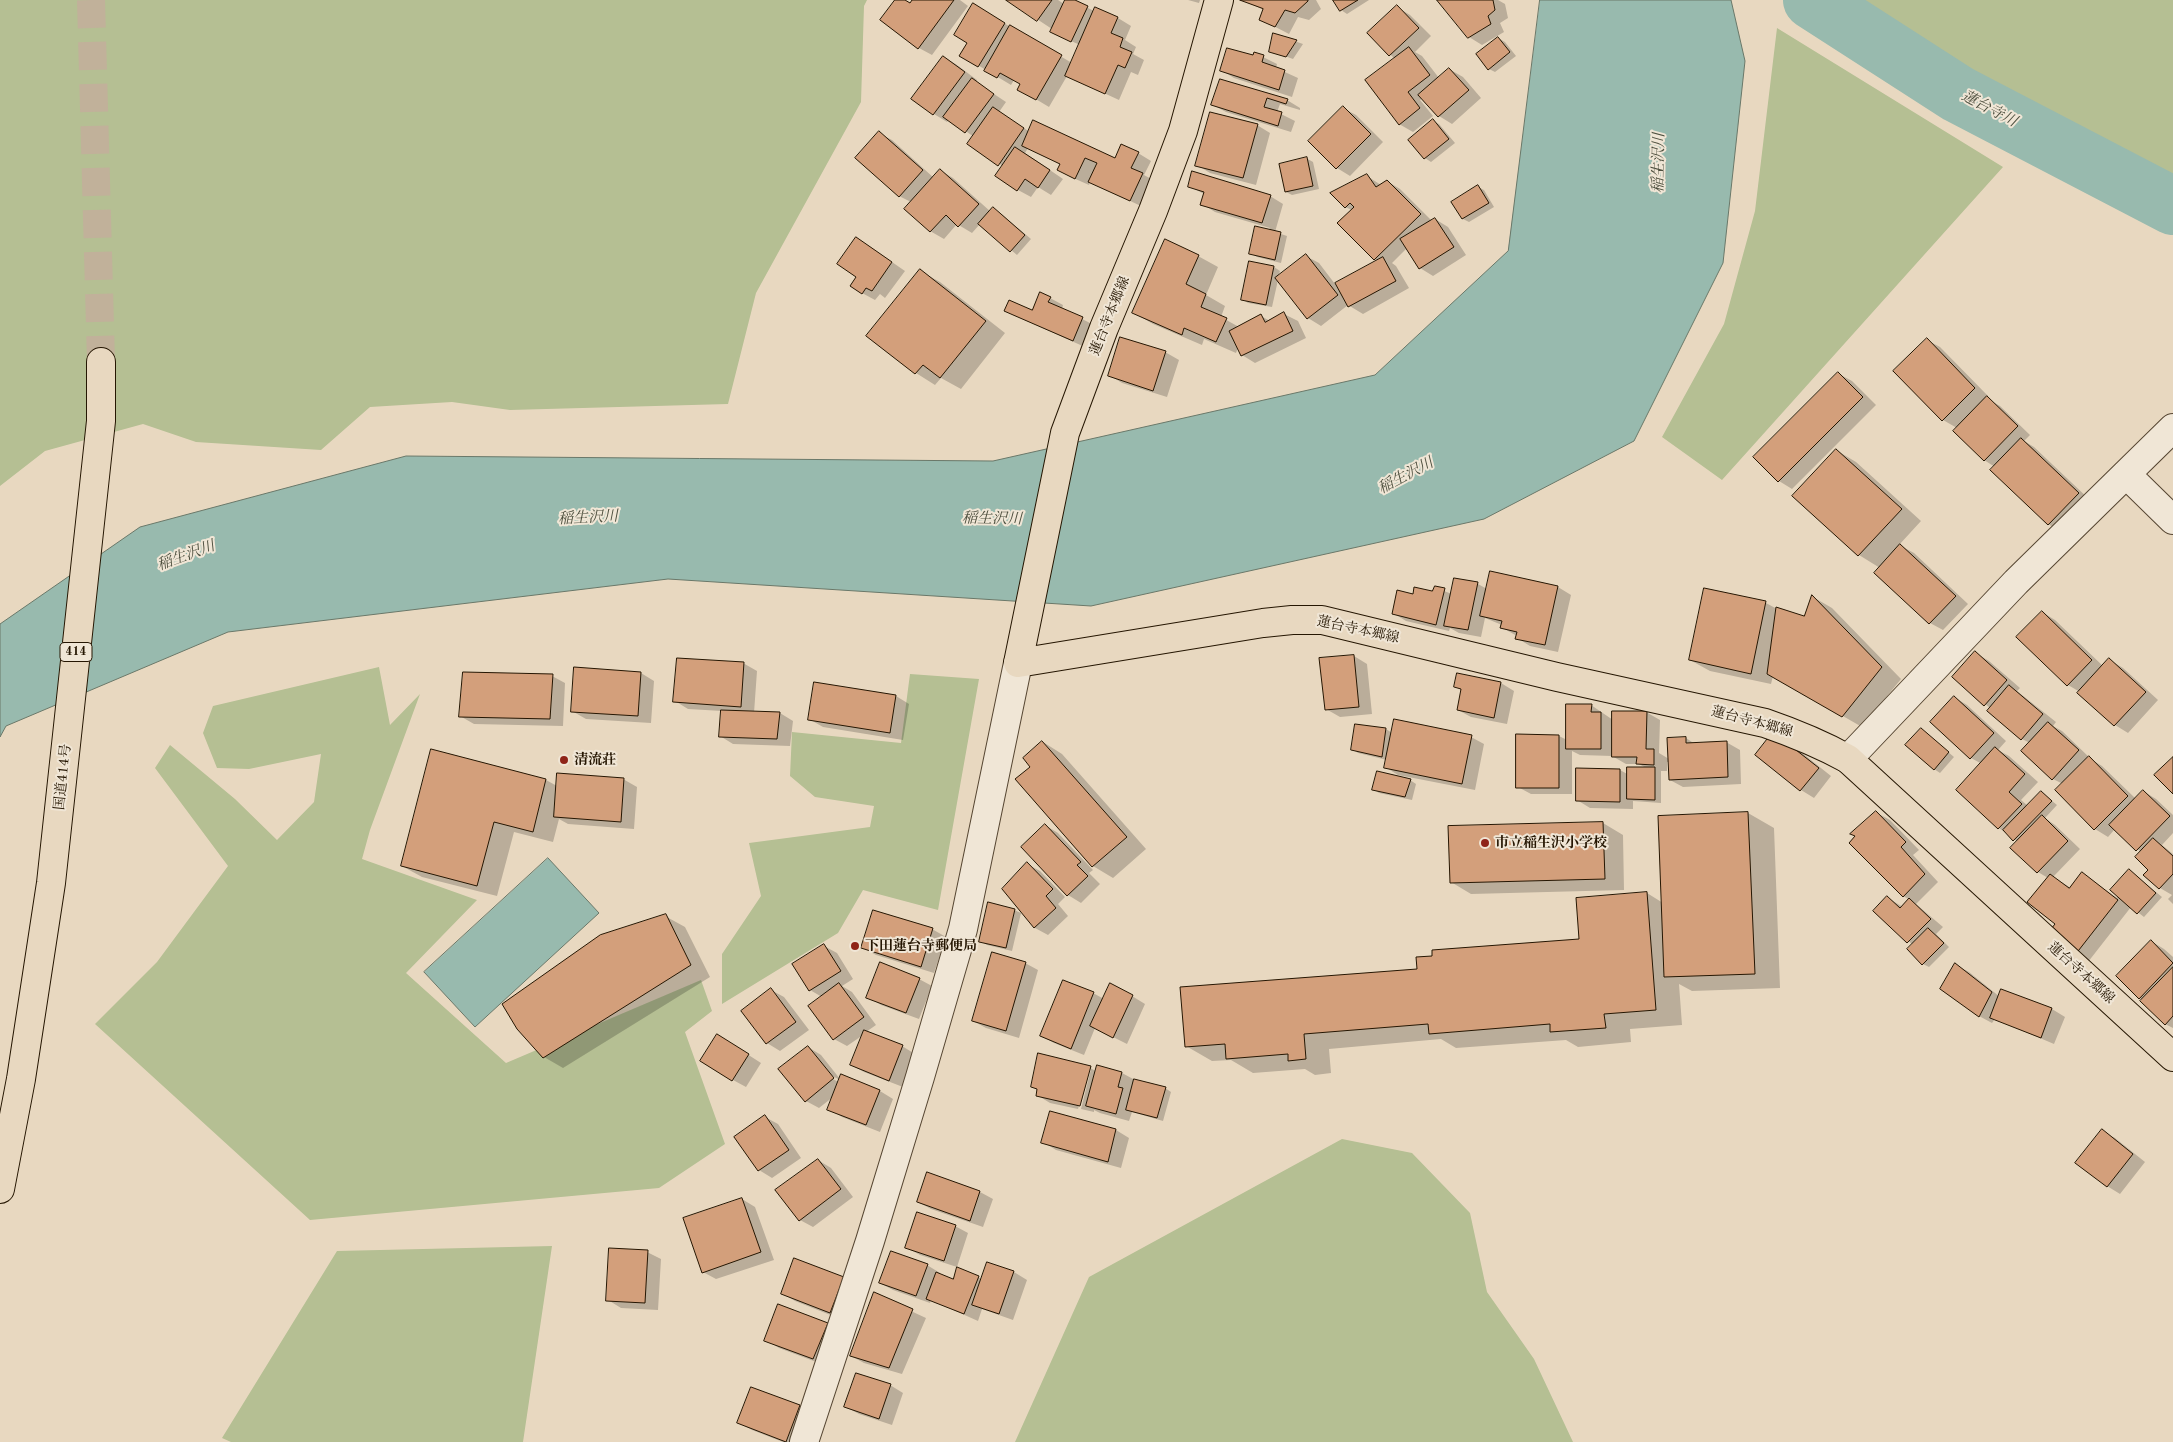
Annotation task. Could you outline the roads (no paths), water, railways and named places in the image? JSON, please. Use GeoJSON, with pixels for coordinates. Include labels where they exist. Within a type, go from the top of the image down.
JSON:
{"type":"FeatureCollection","features":[{"type":"Feature","properties":{"kind":"main road","name":"蓮台寺本郷線"},"geometry":{"type":"LineString","coordinates":[[1219,0],[1183,131],[1153,210],[1104,328],[1065,433],[1018,663],[1263,623],[1292,620],[1322,620],[1765,723],[1820,743],[1848,759],[2173,1057]]}},
{"type":"Feature","properties":{"kind":"main road","name":"国道414号"},"geometry":{"type":"LineString","coordinates":[[0,1189],[21,1079],[51,883],[101,420],[101,362]]}},
{"type":"Feature","properties":{"kind":"street"},"geometry":{"type":"LineString","coordinates":[[1848,759],[2016,582],[2173,428]]}},
{"type":"Feature","properties":{"kind":"street"},"geometry":{"type":"LineString","coordinates":[[2126,474],[2173,520]]}},
{"type":"Feature","properties":{"kind":"street"},"geometry":{"type":"LineString","coordinates":[[804,1442],[901,1141],[962,928],[1018,663]]}},
{"type":"Feature","properties":{"kind":"water","name":"稲生沢川"},"geometry":{"type":"Polygon","coordinates":[[[1540,0],[1731,0],[1745,61],[1723,263],[1634,441],[1484,519],[1091,606],[668,579],[228,632],[6,726],[0,737],[0,624],[140,527],[406,456],[993,461],[1375,375],[1508,251],[1540,0]]]}},
{"type":"Feature","properties":{"kind":"water"},"geometry":{"type":"Polygon","coordinates":[[[548,858],[599,913],[475,1027],[424,972],[548,858]]]}},
{"type":"Feature","properties":{"kind":"waterway","name":"蓮台寺川"},"geometry":{"type":"LineString","coordinates":[[1812,0],[1958,94],[2173,206]]}},
{"type":"Feature","properties":{"kind":"tunnel"},"geometry":{"type":"LineString","coordinates":[[91,0],[101,362]]}},
{"type":"Feature","properties":{"kind":"place","name":"清流荘"},"geometry":{"type":"Point","coordinates":[564,760]}},
{"type":"Feature","properties":{"kind":"place","name":"市立稲生沢小学校"},"geometry":{"type":"Point","coordinates":[1485,843]}},
{"type":"Feature","properties":{"kind":"place","name":"下田蓮台寺郵便局"},"geometry":{"type":"Point","coordinates":[855,946]}}]}
